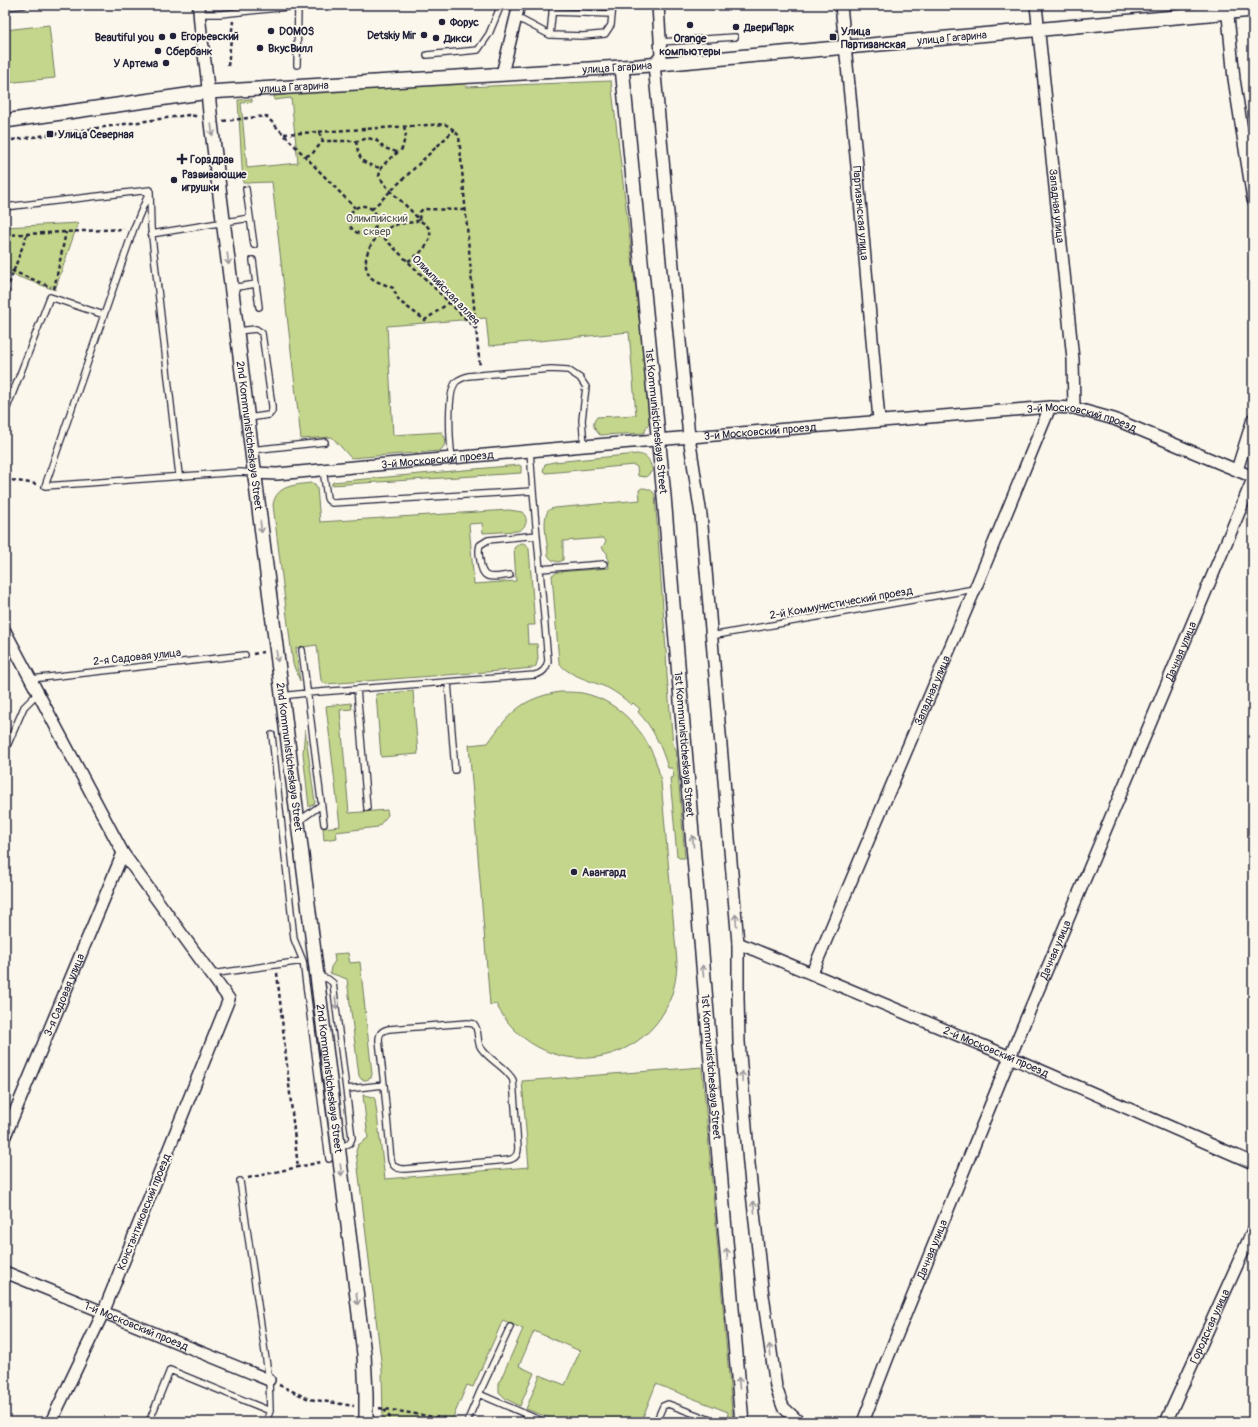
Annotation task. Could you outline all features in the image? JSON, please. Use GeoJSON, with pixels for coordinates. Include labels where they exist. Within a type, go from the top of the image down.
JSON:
{"type":"FeatureCollection","features":[{"type":"Feature","properties":{"kind":"street"},"geometry":{"type":"LineString","coordinates":[[502,74],[519,5]]}},
{"type":"Feature","properties":{"kind":"street"},"geometry":{"type":"LineString","coordinates":[[658,5],[661,56],[654,64],[689,437],[703,536],[738,943],[739,1042],[749,1164],[770,1354],[776,1387],[781,1402],[791,1415],[799,1422]]}},
{"type":"Feature","properties":{"kind":"street","name":"Партизанская улица"},"geometry":{"type":"LineString","coordinates":[[841,5],[844,48],[857,166],[879,420]]}},
{"type":"Feature","properties":{"kind":"street","name":"Западная улица"},"geometry":{"type":"LineString","coordinates":[[1036,5],[1073,359],[1074,408]]}},
{"type":"Feature","properties":{"kind":"street"},"geometry":{"type":"LineString","coordinates":[[1227,9],[1234,79],[1253,200]]}},
{"type":"Feature","properties":{"kind":"street","name":"улица Гагарина"},"geometry":{"type":"LineString","coordinates":[[5,120],[208,92],[622,67],[1038,30],[1227,9],[1253,10]]}},
{"type":"Feature","properties":{"kind":"street"},"geometry":{"type":"LineString","coordinates":[[199,10],[207,69],[208,92]]}},
{"type":"Feature","properties":{"kind":"street","name":"1st Kommunisticheskaya Street"},"geometry":{"type":"LineString","coordinates":[[622,67],[659,439],[722,1202],[742,1422]]}},
{"type":"Feature","properties":{"kind":"street","name":"2nd Kommunisticheskaya Street"},"geometry":{"type":"LineString","coordinates":[[208,92],[297,823],[364,1354],[366,1422]]}},
{"type":"Feature","properties":{"kind":"street","name":"Западная улица"},"geometry":{"type":"LineString","coordinates":[[812,973],[975,589],[1050,407]]}},
{"type":"Feature","properties":{"kind":"street","name":"3-й Московский проезд"},"geometry":{"type":"LineString","coordinates":[[254,473],[277,474],[659,439],[1050,407],[1074,408],[1114,419],[1253,478]]}},
{"type":"Feature","properties":{"kind":"street"},"geometry":{"type":"LineString","coordinates":[[1237,470],[1253,419]]}},
{"type":"Feature","properties":{"kind":"street","name":"Дачная улица"},"geometry":{"type":"LineString","coordinates":[[863,1422],[1010,1057],[1253,478]]}},
{"type":"Feature","properties":{"kind":"street"},"geometry":{"type":"LineString","coordinates":[[5,632],[123,853],[210,974]]}},
{"type":"Feature","properties":{"kind":"street","name":"3-я Садовая улица"},"geometry":{"type":"LineString","coordinates":[[5,1136],[123,853]]}},
{"type":"Feature","properties":{"kind":"street","name":"2-й Московский проезд"},"geometry":{"type":"LineString","coordinates":[[738,943],[1010,1057],[1253,1163]]}},
{"type":"Feature","properties":{"kind":"street","name":"Константиновский проезд"},"geometry":{"type":"LineString","coordinates":[[51,1422],[103,1313],[229,999],[210,974]]}},
{"type":"Feature","properties":{"kind":"street","name":"Городская улица"},"geometry":{"type":"LineString","coordinates":[[1166,1422],[1253,1230]]}},
{"type":"Feature","properties":{"kind":"street","name":"1-й Московский проезд"},"geometry":{"type":"LineString","coordinates":[[5,1272],[269,1380]]}},
{"type":"Feature","properties":{"kind":"lane"},"geometry":{"type":"LineString","coordinates":[[5,7],[24,5]]}},
{"type":"Feature","properties":{"kind":"lane"},"geometry":{"type":"LineString","coordinates":[[199,10],[234,12],[299,5],[297,65]]}},
{"type":"Feature","properties":{"kind":"lane"},"geometry":{"type":"LineString","coordinates":[[426,55],[478,50],[489,34],[501,5]]}},
{"type":"Feature","properties":{"kind":"lane"},"geometry":{"type":"LineString","coordinates":[[550,35],[553,5]]}},
{"type":"Feature","properties":{"kind":"lane"},"geometry":{"type":"LineString","coordinates":[[516,17],[550,35],[583,36],[605,34],[611,25],[613,5]]}},
{"type":"Feature","properties":{"kind":"lane"},"geometry":{"type":"LineString","coordinates":[[552,12],[612,14]]}},
{"type":"Feature","properties":{"kind":"lane"},"geometry":{"type":"LineString","coordinates":[[660,42],[735,37]]}},
{"type":"Feature","properties":{"kind":"lane"},"geometry":{"type":"LineString","coordinates":[[246,189],[254,245]]}},
{"type":"Feature","properties":{"kind":"lane"},"geometry":{"type":"LineString","coordinates":[[5,207],[150,190]]}},
{"type":"Feature","properties":{"kind":"lane"},"geometry":{"type":"LineString","coordinates":[[150,190],[134,228],[45,486],[180,475],[240,472],[254,473]]}},
{"type":"Feature","properties":{"kind":"lane"},"geometry":{"type":"LineString","coordinates":[[150,190],[151,234],[180,475]]}},
{"type":"Feature","properties":{"kind":"lane"},"geometry":{"type":"LineString","coordinates":[[151,234],[223,221],[250,218]]}},
{"type":"Feature","properties":{"kind":"lane"},"geometry":{"type":"LineString","coordinates":[[254,260],[259,307]]}},
{"type":"Feature","properties":{"kind":"lane"},"geometry":{"type":"LineString","coordinates":[[231,288],[256,284]]}},
{"type":"Feature","properties":{"kind":"lane"},"geometry":{"type":"LineString","coordinates":[[5,414],[50,297],[104,315]]}},
{"type":"Feature","properties":{"kind":"lane"},"geometry":{"type":"LineString","coordinates":[[237,331],[256,329],[262,333],[272,406],[272,411],[269,415],[247,418]]}},
{"type":"Feature","properties":{"kind":"lane"},"geometry":{"type":"LineString","coordinates":[[452,458],[449,433],[452,388],[457,381],[468,376],[551,369],[568,370],[580,378],[586,387],[582,420],[584,446]]}},
{"type":"Feature","properties":{"kind":"lane"},"geometry":{"type":"LineString","coordinates":[[251,450],[325,442]]}},
{"type":"Feature","properties":{"kind":"lane"},"geometry":{"type":"LineString","coordinates":[[282,696],[535,675],[542,672],[546,668],[548,661],[530,451]]}},
{"type":"Feature","properties":{"kind":"lane"},"geometry":{"type":"LineString","coordinates":[[323,470],[327,498],[332,503],[533,490]]}},
{"type":"Feature","properties":{"kind":"lane"},"geometry":{"type":"LineString","coordinates":[[510,575],[491,577],[483,573],[479,550],[480,544],[488,540],[537,535]]}},
{"type":"Feature","properties":{"kind":"lane"},"geometry":{"type":"LineString","coordinates":[[540,569],[604,564]]}},
{"type":"Feature","properties":{"kind":"lane","name":"2-й Коммунистический проезд"},"geometry":{"type":"LineString","coordinates":[[711,636],[975,589]]}},
{"type":"Feature","properties":{"kind":"lane"},"geometry":{"type":"LineString","coordinates":[[302,650],[324,824]]}},
{"type":"Feature","properties":{"kind":"lane","name":"2-я Садовая улица"},"geometry":{"type":"LineString","coordinates":[[31,679],[245,655]]}},
{"type":"Feature","properties":{"kind":"lane"},"geometry":{"type":"LineString","coordinates":[[448,682],[456,770]]}},
{"type":"Feature","properties":{"kind":"lane"},"geometry":{"type":"LineString","coordinates":[[357,689],[367,808]]}},
{"type":"Feature","properties":{"kind":"lane"},"geometry":{"type":"LineString","coordinates":[[5,751],[24,707],[38,693]]}},
{"type":"Feature","properties":{"kind":"lane"},"geometry":{"type":"LineString","coordinates":[[272,735],[294,939],[303,961],[330,1160]]}},
{"type":"Feature","properties":{"kind":"lane"},"geometry":{"type":"LineString","coordinates":[[297,823],[321,805]]}},
{"type":"Feature","properties":{"kind":"lane"},"geometry":{"type":"LineString","coordinates":[[210,974],[303,961]]}},
{"type":"Feature","properties":{"kind":"lane"},"geometry":{"type":"LineString","coordinates":[[316,976],[330,980],[333,985],[347,1089],[352,1138],[350,1143],[338,1149]]}},
{"type":"Feature","properties":{"kind":"lane"},"geometry":{"type":"LineString","coordinates":[[468,1023],[474,1024],[477,1028],[480,1047],[510,1074],[513,1080],[518,1148],[517,1154],[514,1158],[508,1160],[398,1169],[393,1165],[391,1160],[384,1085],[379,1040],[381,1032],[389,1029],[468,1023]]}},
{"type":"Feature","properties":{"kind":"lane"},"geometry":{"type":"LineString","coordinates":[[347,1089],[384,1085]]}},
{"type":"Feature","properties":{"kind":"lane"},"geometry":{"type":"LineString","coordinates":[[240,1181],[269,1380],[270,1411],[266,1422]]}},
{"type":"Feature","properties":{"kind":"lane"},"geometry":{"type":"LineString","coordinates":[[467,1422],[510,1327]]}},
{"type":"Feature","properties":{"kind":"lane"},"geometry":{"type":"LineString","coordinates":[[149,1422],[170,1370],[270,1411]]}},
{"type":"Feature","properties":{"kind":"lane"},"geometry":{"type":"LineString","coordinates":[[479,1394],[544,1422]]}},
{"type":"Feature","properties":{"kind":"lane"},"geometry":{"type":"LineString","coordinates":[[656,1422],[663,1406],[668,1404],[708,1419],[712,1422]]}},
{"type":"Feature","properties":{"kind":"path"},"geometry":{"type":"LineString","coordinates":[[228,66],[234,12]]}},
{"type":"Feature","properties":{"kind":"path"},"geometry":{"type":"LineString","coordinates":[[5,141],[188,115],[195,116],[198,120]]}},
{"type":"Feature","properties":{"kind":"path"},"geometry":{"type":"LineString","coordinates":[[222,121],[266,116],[355,208]]}},
{"type":"Feature","properties":{"kind":"path"},"geometry":{"type":"LineString","coordinates":[[284,134],[445,124],[454,130],[459,136],[476,329]]}},
{"type":"Feature","properties":{"kind":"path"},"geometry":{"type":"LineString","coordinates":[[404,127],[406,134],[402,149],[381,168],[379,176],[383,183],[413,212],[419,220],[426,225],[430,231],[429,239],[425,247],[417,256],[408,261]]}},
{"type":"Feature","properties":{"kind":"path"},"geometry":{"type":"LineString","coordinates":[[372,210],[454,130]]}},
{"type":"Feature","properties":{"kind":"path"},"geometry":{"type":"LineString","coordinates":[[319,132],[323,141]]}},
{"type":"Feature","properties":{"kind":"path"},"geometry":{"type":"LineString","coordinates":[[306,156],[312,154],[323,141],[360,141],[367,138],[376,140],[384,148],[397,152]]}},
{"type":"Feature","properties":{"kind":"path"},"geometry":{"type":"LineString","coordinates":[[356,141],[358,156],[365,162],[381,168]]}},
{"type":"Feature","properties":{"kind":"path"},"geometry":{"type":"LineString","coordinates":[[366,206],[372,210],[376,215],[377,220],[374,228],[362,234],[354,230],[351,226],[350,217],[355,208],[366,206]]}},
{"type":"Feature","properties":{"kind":"path"},"geometry":{"type":"LineString","coordinates":[[419,220],[420,212],[423,209],[465,210]]}},
{"type":"Feature","properties":{"kind":"path"},"geometry":{"type":"LineString","coordinates":[[419,220],[395,225],[380,233],[373,241],[368,254],[367,269],[369,275],[374,280],[393,288],[399,301],[424,320],[450,302]]}},
{"type":"Feature","properties":{"kind":"path"},"geometry":{"type":"LineString","coordinates":[[5,235],[134,228]]}},
{"type":"Feature","properties":{"kind":"path","name":"Олимпийская аллея"},"geometry":{"type":"LineString","coordinates":[[374,228],[476,329],[480,375]]}},
{"type":"Feature","properties":{"kind":"path"},"geometry":{"type":"LineString","coordinates":[[50,297],[54,289],[66,232]]}},
{"type":"Feature","properties":{"kind":"path"},"geometry":{"type":"LineString","coordinates":[[6,293],[27,234]]}},
{"type":"Feature","properties":{"kind":"path"},"geometry":{"type":"LineString","coordinates":[[5,268],[54,289]]}},
{"type":"Feature","properties":{"kind":"path"},"geometry":{"type":"LineString","coordinates":[[5,479],[45,486]]}},
{"type":"Feature","properties":{"kind":"path"},"geometry":{"type":"LineString","coordinates":[[276,965],[298,1168]]}},
{"type":"Feature","properties":{"kind":"path"},"geometry":{"type":"LineString","coordinates":[[240,1181],[270,1172],[298,1168],[330,1160]]}},
{"type":"Feature","properties":{"kind":"path"},"geometry":{"type":"LineString","coordinates":[[269,1380],[309,1399],[355,1406]]}},
{"type":"Feature","properties":{"kind":"path"},"geometry":{"type":"LineString","coordinates":[[379,1408],[467,1422]]}},
{"type":"Feature","properties":{"kind":"path"},"geometry":{"type":"LineString","coordinates":[[384,1409],[393,1422]]}},
{"type":"Feature","properties":{"kind":"green space"},"geometry":{"type":"Polygon","coordinates":[[[49,25],[55,78],[5,83],[5,30],[49,25]]]}},
{"type":"Feature","properties":{"kind":"green space","name":"Олимпийский сквер"},"geometry":{"type":"Polygon","coordinates":[[[465,76],[466,87],[611,81],[650,410],[649,423],[644,433],[600,435],[594,426],[594,422],[597,417],[636,415],[629,332],[489,346],[486,318],[387,326],[393,435],[442,432],[446,440],[440,451],[351,458],[332,437],[301,439],[272,182],[243,183],[238,100],[252,99],[252,102],[241,103],[247,168],[298,163],[291,98],[274,100],[274,96],[465,76]]]}},
{"type":"Feature","properties":{"kind":"green space"},"geometry":{"type":"Polygon","coordinates":[[[78,223],[55,290],[5,272],[5,227],[78,223]]]}},
{"type":"Feature","properties":{"kind":"green space"},"geometry":{"type":"Polygon","coordinates":[[[637,454],[647,458],[653,470],[646,477],[638,476],[637,467],[634,465],[546,473],[543,471],[545,464],[554,462],[637,454]]]}},
{"type":"Feature","properties":{"kind":"green space"},"geometry":{"type":"Polygon","coordinates":[[[521,466],[521,473],[331,485],[333,482],[521,466]]]}},
{"type":"Feature","properties":{"kind":"green space"},"geometry":{"type":"Polygon","coordinates":[[[311,483],[315,484],[317,488],[320,522],[509,510],[522,512],[526,517],[526,523],[518,531],[483,533],[482,523],[469,524],[474,584],[516,581],[514,548],[520,543],[527,546],[529,549],[535,625],[527,625],[528,644],[537,644],[538,658],[536,666],[532,668],[512,670],[326,684],[321,680],[317,645],[296,648],[300,681],[293,664],[273,505],[278,493],[287,487],[311,483]]]}},
{"type":"Feature","properties":{"kind":"green space"},"geometry":{"type":"Polygon","coordinates":[[[642,488],[650,490],[655,495],[667,676],[673,745],[676,749],[685,858],[679,858],[677,856],[670,778],[674,777],[672,768],[668,768],[656,738],[648,724],[638,712],[640,709],[633,703],[631,705],[608,688],[567,671],[559,662],[552,575],[558,572],[609,568],[607,553],[602,548],[606,541],[603,538],[563,541],[563,560],[557,562],[551,559],[548,555],[545,527],[547,512],[550,509],[555,508],[640,500],[639,490],[642,488]]]}},
{"type":"Feature","properties":{"kind":"green space"},"geometry":{"type":"Polygon","coordinates":[[[413,691],[418,754],[381,757],[376,694],[413,691]]]}},
{"type":"Feature","properties":{"kind":"green space","name":"Авангард"},"geometry":{"type":"Polygon","coordinates":[[[560,692],[582,693],[597,697],[624,714],[644,738],[652,752],[658,767],[661,782],[677,962],[671,997],[655,1025],[632,1045],[604,1056],[574,1058],[544,1050],[518,1033],[496,1004],[490,1005],[469,745],[488,743],[503,723],[518,708],[536,698],[560,692]]]}},
{"type":"Feature","properties":{"kind":"green space"},"geometry":{"type":"Polygon","coordinates":[[[351,703],[352,709],[340,710],[349,813],[387,810],[388,815],[378,827],[336,832],[337,838],[324,840],[323,828],[340,826],[326,706],[351,703]]]}},
{"type":"Feature","properties":{"kind":"green space"},"geometry":{"type":"Polygon","coordinates":[[[305,729],[315,803],[309,807],[303,753],[305,729]]]}},
{"type":"Feature","properties":{"kind":"green space"},"geometry":{"type":"Polygon","coordinates":[[[348,953],[350,963],[360,962],[372,1074],[371,1078],[366,1080],[362,1080],[359,1076],[347,979],[330,973],[331,967],[335,961],[334,954],[348,953]]]}},
{"type":"Feature","properties":{"kind":"green space"},"geometry":{"type":"Polygon","coordinates":[[[702,1067],[733,1422],[727,1422],[728,1412],[656,1384],[641,1422],[560,1422],[526,1409],[540,1375],[565,1385],[580,1351],[534,1331],[519,1366],[534,1373],[520,1406],[506,1399],[499,1392],[499,1383],[523,1329],[503,1320],[473,1387],[467,1385],[451,1422],[383,1422],[382,1369],[356,1151],[358,1145],[368,1138],[363,1095],[373,1097],[375,1099],[385,1179],[529,1167],[522,1081],[702,1067]]]}},
{"type":"Feature","properties":{"kind":"place","name":"Форус"},"geometry":{"type":"Point","coordinates":[442,22]}},
{"type":"Feature","properties":{"kind":"place","name":"Orange компьютеры"},"geometry":{"type":"Point","coordinates":[690,25]}},
{"type":"Feature","properties":{"kind":"place","name":"ДвериПарк"},"geometry":{"type":"Point","coordinates":[736,27]}},
{"type":"Feature","properties":{"kind":"place","name":"DOMOS"},"geometry":{"type":"Point","coordinates":[271,31]}},
{"type":"Feature","properties":{"kind":"place","name":"Detskiy Mir"},"geometry":{"type":"Point","coordinates":[424,35]}},
{"type":"Feature","properties":{"kind":"place","name":"Егорьевский"},"geometry":{"type":"Point","coordinates":[173,36]}},
{"type":"Feature","properties":{"kind":"place","name":"Beautiful you"},"geometry":{"type":"Point","coordinates":[162,37]}},
{"type":"Feature","properties":{"kind":"place","name":"Улица Партизанская"},"geometry":{"type":"Point","coordinates":[833,37]}},
{"type":"Feature","properties":{"kind":"place","name":"Дикси"},"geometry":{"type":"Point","coordinates":[436,38]}},
{"type":"Feature","properties":{"kind":"place","name":"ВкусВилл"},"geometry":{"type":"Point","coordinates":[260,48]}},
{"type":"Feature","properties":{"kind":"place","name":"Сбербанк"},"geometry":{"type":"Point","coordinates":[158,51]}},
{"type":"Feature","properties":{"kind":"place","name":"У Артема"},"geometry":{"type":"Point","coordinates":[166,63]}},
{"type":"Feature","properties":{"kind":"place","name":"Улица Северная"},"geometry":{"type":"Point","coordinates":[50,134]}},
{"type":"Feature","properties":{"kind":"place","name":"Горздрав"},"geometry":{"type":"Point","coordinates":[182,159]}},
{"type":"Feature","properties":{"kind":"place","name":"Развивающие игрушки"},"geometry":{"type":"Point","coordinates":[174,180]}},
{"type":"Feature","properties":{"kind":"place","name":"Авангард"},"geometry":{"type":"Point","coordinates":[574,872]}}]}
